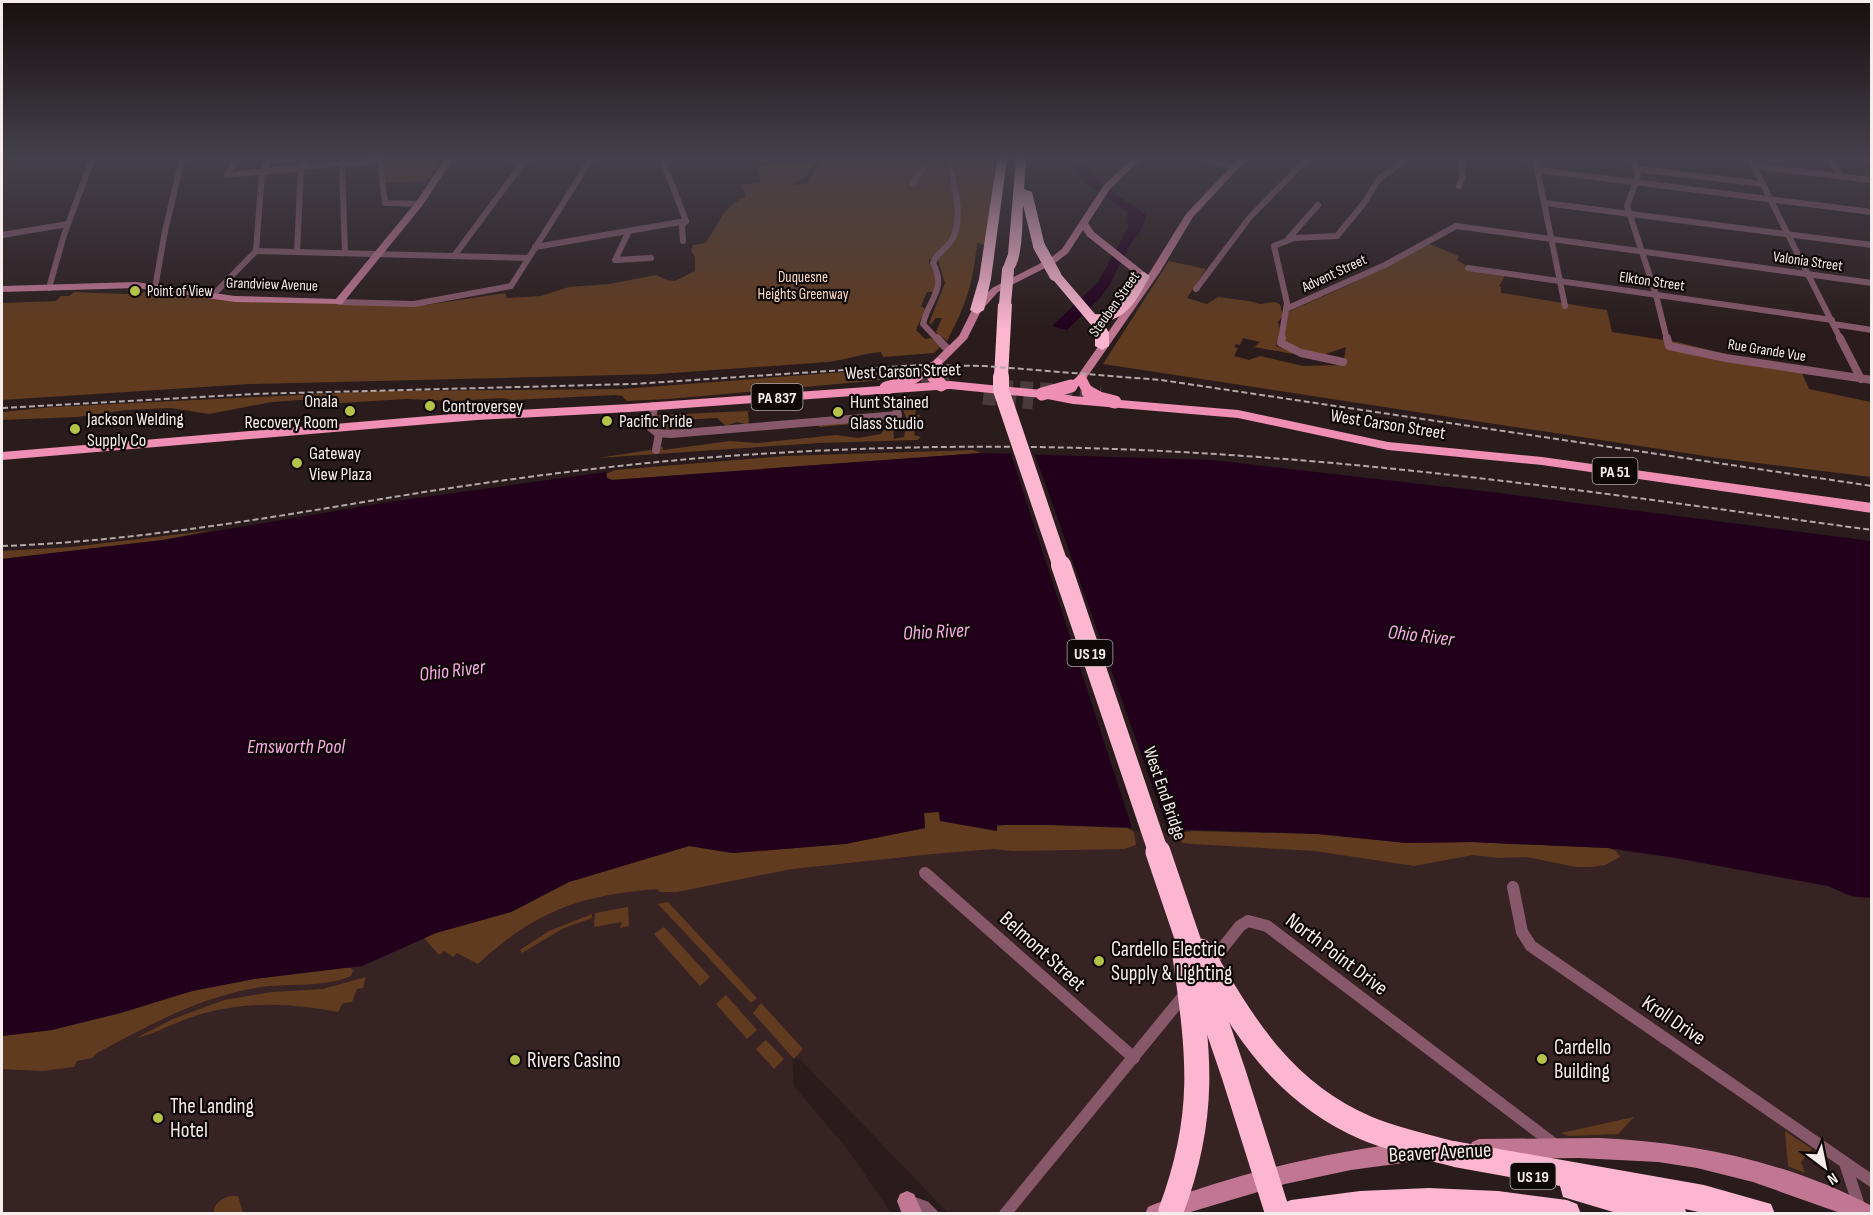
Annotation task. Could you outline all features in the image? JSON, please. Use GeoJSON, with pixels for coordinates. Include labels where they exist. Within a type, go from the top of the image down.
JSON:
{"type":"FeatureCollection","features":[{"type":"Feature","properties":{"kind":"highway"},"geometry":{"type":"LineString","coordinates":[[977,310],[985,279],[994,216]]}},
{"type":"Feature","properties":{"kind":"highway","name":"US 19"},"geometry":{"type":"LineString","coordinates":[[1001,383],[1008,270],[1014,254],[1016,216]]}},
{"type":"Feature","properties":{"kind":"highway"},"geometry":{"type":"LineString","coordinates":[[1029,216],[1039,246],[1055,275],[1100,329],[1102,346]]}},
{"type":"Feature","properties":{"kind":"highway"},"geometry":{"type":"LineString","coordinates":[[1090,317],[1106,319],[1117,316],[1146,277]]}},
{"type":"Feature","properties":{"kind":"highway","name":"West End Bridge"},"geometry":{"type":"LineString","coordinates":[[1001,383],[1234,1075],[1278,1214]]}},
{"type":"Feature","properties":{"kind":"highway"},"geometry":{"type":"LineString","coordinates":[[1167,1213],[1191,1147],[1199,1078],[1196,1033],[1179,915]]}},
{"type":"Feature","properties":{"kind":"highway","name":"US 19"},"geometry":{"type":"LineString","coordinates":[[1179,915],[1249,1035],[1296,1087],[1326,1109],[1365,1128],[1454,1154],[1611,1190],[1673,1214]]}},
{"type":"Feature","properties":{"kind":"highway"},"geometry":{"type":"LineString","coordinates":[[1611,1190],[1704,1199],[1761,1214]]}},
{"type":"Feature","properties":{"kind":"highway"},"geometry":{"type":"LineString","coordinates":[[1291,1214],[1358,1204],[1434,1201],[1502,1205],[1567,1214]]}},
{"type":"Feature","properties":{"kind":"main road"},"geometry":{"type":"LineString","coordinates":[[339,302],[409,216]]}},
{"type":"Feature","properties":{"kind":"main road"},"geometry":{"type":"LineString","coordinates":[[937,381],[933,370],[963,337],[977,310],[999,287],[1052,261],[1065,251],[1088,216]]}},
{"type":"Feature","properties":{"kind":"main road","name":"Steuben Street"},"geometry":{"type":"LineString","coordinates":[[1146,277],[1164,258],[1189,216]]}},
{"type":"Feature","properties":{"kind":"main road"},"geometry":{"type":"LineString","coordinates":[[1083,223],[1088,232],[1146,277]]}},
{"type":"Feature","properties":{"kind":"main road"},"geometry":{"type":"LineString","coordinates":[[1071,242],[1086,239],[1105,244]]}},
{"type":"Feature","properties":{"kind":"main road","name":"Steuben Street"},"geometry":{"type":"LineString","coordinates":[[1078,384],[1153,263],[1170,245]]}},
{"type":"Feature","properties":{"kind":"main road"},"geometry":{"type":"LineString","coordinates":[[1126,260],[1140,264],[1153,263]]}},
{"type":"Feature","properties":{"kind":"main road","name":"Grandview Avenue"},"geometry":{"type":"LineString","coordinates":[[2,289],[135,285],[235,299],[339,302]]}},
{"type":"Feature","properties":{"kind":"main road","name":"PA 837"},"geometry":{"type":"LineString","coordinates":[[886,388],[904,383],[938,362]]}},
{"type":"Feature","properties":{"kind":"main road"},"geometry":{"type":"LineString","coordinates":[[580,410],[605,403],[897,380]]}},
{"type":"Feature","properties":{"kind":"main road","name":"West Carson Street"},"geometry":{"type":"LineString","coordinates":[[2,456],[477,416],[654,406],[886,388],[937,381],[1001,383],[1037,398],[1115,402],[1238,414],[1404,448],[1542,461],[1872,508]]}},
{"type":"Feature","properties":{"kind":"main road"},"geometry":{"type":"LineString","coordinates":[[1037,398],[1078,384]]}},
{"type":"Feature","properties":{"kind":"main road","name":"PA 51"},"geometry":{"type":"LineString","coordinates":[[1078,384],[1094,396],[1115,402]]}},
{"type":"Feature","properties":{"kind":"main road"},"geometry":{"type":"LineString","coordinates":[[1101,393],[1236,406],[1315,430]]}},
{"type":"Feature","properties":{"kind":"main road"},"geometry":{"type":"LineString","coordinates":[[668,405],[675,410],[708,411],[901,394],[983,398]]}},
{"type":"Feature","properties":{"kind":"main road"},"geometry":{"type":"LineString","coordinates":[[1037,398],[1229,421],[1358,440]]}},
{"type":"Feature","properties":{"kind":"main road","name":"Beaver Avenue"},"geometry":{"type":"LineString","coordinates":[[1167,1213],[1248,1183],[1374,1156],[1433,1150],[1558,1148],[1641,1150],[1703,1159],[1747,1169],[1863,1212]]}},
{"type":"Feature","properties":{"kind":"street"},"geometry":{"type":"LineString","coordinates":[[48,288],[71,216]]}},
{"type":"Feature","properties":{"kind":"street"},"geometry":{"type":"LineString","coordinates":[[155,288],[169,216]]}},
{"type":"Feature","properties":{"kind":"street"},"geometry":{"type":"LineString","coordinates":[[212,296],[256,251],[259,216]]}},
{"type":"Feature","properties":{"kind":"street"},"geometry":{"type":"LineString","coordinates":[[297,252],[299,216]]}},
{"type":"Feature","properties":{"kind":"street"},"geometry":{"type":"LineString","coordinates":[[344,216],[345,253]]}},
{"type":"Feature","properties":{"kind":"street"},"geometry":{"type":"LineString","coordinates":[[454,256],[484,216]]}},
{"type":"Feature","properties":{"kind":"street"},"geometry":{"type":"LineString","coordinates":[[256,251],[528,258],[556,216]]}},
{"type":"Feature","properties":{"kind":"street"},"geometry":{"type":"LineString","coordinates":[[684,216],[686,221]]}},
{"type":"Feature","properties":{"kind":"street"},"geometry":{"type":"LineString","coordinates":[[949,351],[923,324],[941,286],[940,276],[933,263],[934,258],[948,245],[955,232],[956,216]]}},
{"type":"Feature","properties":{"kind":"street"},"geometry":{"type":"LineString","coordinates":[[1196,289],[1251,216]]}},
{"type":"Feature","properties":{"kind":"street"},"geometry":{"type":"LineString","coordinates":[[1288,238],[1308,216]]}},
{"type":"Feature","properties":{"kind":"street"},"geometry":{"type":"LineString","coordinates":[[1343,362],[1301,353],[1285,348],[1281,343],[1287,298],[1274,246],[1279,241],[1288,238],[1337,236],[1354,216]]}},
{"type":"Feature","properties":{"kind":"street"},"geometry":{"type":"LineString","coordinates":[[1547,216],[1565,306]]}},
{"type":"Feature","properties":{"kind":"street"},"geometry":{"type":"LineString","coordinates":[[1630,216],[1656,295]]}},
{"type":"Feature","properties":{"kind":"street"},"geometry":{"type":"LineString","coordinates":[[1642,216],[1872,245]]}},
{"type":"Feature","properties":{"kind":"street"},"geometry":{"type":"LineString","coordinates":[[1778,216],[1862,379]]}},
{"type":"Feature","properties":{"kind":"street"},"geometry":{"type":"LineString","coordinates":[[536,247],[686,221]]}},
{"type":"Feature","properties":{"kind":"street"},"geometry":{"type":"LineString","coordinates":[[683,241],[682,225],[686,221]]}},
{"type":"Feature","properties":{"kind":"street"},"geometry":{"type":"LineString","coordinates":[[2,235],[68,224]]}},
{"type":"Feature","properties":{"kind":"street","name":"Valonia Street"},"geometry":{"type":"LineString","coordinates":[[1456,226],[1552,241],[1872,283]]}},
{"type":"Feature","properties":{"kind":"street","name":"Advent Street"},"geometry":{"type":"LineString","coordinates":[[1287,309],[1374,270],[1456,226]]}},
{"type":"Feature","properties":{"kind":"street"},"geometry":{"type":"LineString","coordinates":[[629,231],[615,260],[651,258]]}},
{"type":"Feature","properties":{"kind":"street","name":"Grandview Avenue"},"geometry":{"type":"LineString","coordinates":[[339,302],[414,304],[505,289],[512,286],[528,258]]}},
{"type":"Feature","properties":{"kind":"street","name":"Elkton Street"},"geometry":{"type":"LineString","coordinates":[[1468,268],[1833,322],[1872,330]]}},
{"type":"Feature","properties":{"kind":"street","name":"Rue Grande Vue"},"geometry":{"type":"LineString","coordinates":[[1656,295],[1669,346],[1872,380]]}},
{"type":"Feature","properties":{"kind":"street"},"geometry":{"type":"LineString","coordinates":[[655,433],[898,415],[895,403]]}},
{"type":"Feature","properties":{"kind":"street"},"geometry":{"type":"LineString","coordinates":[[654,406],[650,427],[655,433],[656,450]]}},
{"type":"Feature","properties":{"kind":"street","name":"Belmont Street"},"geometry":{"type":"LineString","coordinates":[[926,873],[1134,1058]]}},
{"type":"Feature","properties":{"kind":"street","name":"Kroll Drive"},"geometry":{"type":"LineString","coordinates":[[1513,887],[1522,932],[1531,946],[1872,1181]]}},
{"type":"Feature","properties":{"kind":"street","name":"North Point Drive"},"geometry":{"type":"LineString","coordinates":[[1005,1214],[1240,926],[1248,921],[1267,926],[1558,1148]]}},
{"type":"Feature","properties":{"kind":"street"},"geometry":{"type":"LineString","coordinates":[[1845,1163],[1863,1212]]}},
{"type":"Feature","properties":{"kind":"street"},"geometry":{"type":"LineString","coordinates":[[910,1207],[925,1207],[932,1214]]}},
{"type":"Feature","properties":{"kind":"shaded area"},"geometry":{"type":"Polygon","coordinates":[[[1015,824],[1608,848],[1828,886],[1851,896],[1871,898],[1871,1213],[1703,1159],[1433,1150],[1155,1213],[948,1213],[802,1061],[792,1054],[794,1086],[848,1150],[891,1213],[2,1213],[2,1036],[298,973],[362,966],[436,933],[569,882],[689,846],[733,853],[845,844],[1015,824]]]}},
{"type":"Feature","properties":{"kind":"green space","name":"Duquesne Heights Greenway"},"geometry":{"type":"Polygon","coordinates":[[[723,216],[989,216],[985,245],[977,243],[968,294],[947,341],[936,332],[942,318],[936,318],[931,324],[929,323],[945,283],[938,260],[929,259],[936,277],[936,285],[933,292],[927,292],[921,306],[925,309],[916,330],[925,339],[931,338],[940,347],[934,353],[883,357],[881,352],[828,362],[658,374],[250,384],[2,400],[2,303],[56,301],[61,296],[69,296],[74,292],[124,294],[144,292],[241,301],[426,305],[505,293],[507,298],[541,296],[569,287],[609,284],[656,275],[675,281],[695,271],[695,258],[691,250],[693,245],[705,243],[723,216]]]}},
{"type":"Feature","properties":{"kind":"green space"},"geometry":{"type":"Polygon","coordinates":[[[1427,243],[1459,256],[1457,260],[1467,269],[1505,276],[1499,286],[1501,293],[1607,310],[1612,332],[1677,342],[1802,373],[1809,389],[1871,402],[1871,477],[1718,458],[1103,364],[1169,261],[1206,269],[1187,298],[1207,304],[1218,297],[1260,304],[1274,302],[1280,304],[1283,316],[1278,322],[1280,330],[1276,346],[1293,354],[1255,347],[1252,349],[1260,342],[1243,338],[1240,345],[1236,344],[1234,347],[1238,348],[1234,356],[1249,360],[1260,356],[1303,366],[1343,365],[1346,347],[1320,356],[1287,344],[1283,338],[1288,312],[1351,284],[1427,243]]]}},
{"type":"Feature","properties":{"kind":"green space"},"geometry":{"type":"Polygon","coordinates":[[[917,367],[904,376],[893,379],[668,399],[627,401],[622,396],[615,395],[512,400],[502,398],[453,401],[406,399],[325,404],[315,399],[272,402],[209,414],[171,408],[125,410],[77,417],[2,420],[2,412],[53,407],[381,391],[622,389],[917,367]]]}},
{"type":"Feature","properties":{"kind":"green space"},"geometry":{"type":"Polygon","coordinates":[[[916,398],[913,408],[916,409],[915,415],[920,415],[914,435],[921,437],[917,440],[819,443],[598,458],[650,450],[654,452],[662,446],[663,450],[730,441],[757,443],[836,435],[858,438],[881,434],[885,429],[875,422],[820,427],[817,424],[892,417],[894,439],[904,437],[907,420],[901,405],[902,399],[916,398]]]}},
{"type":"Feature","properties":{"kind":"green space"},"geometry":{"type":"Polygon","coordinates":[[[748,411],[749,425],[737,422],[726,426],[717,418],[680,420],[678,432],[655,425],[655,416],[659,415],[748,411]]]}},
{"type":"Feature","properties":{"kind":"green space"},"geometry":{"type":"Polygon","coordinates":[[[973,450],[981,453],[612,480],[607,478],[606,474],[615,470],[786,456],[973,450]]]}},
{"type":"Feature","properties":{"kind":"green space"},"geometry":{"type":"Polygon","coordinates":[[[214,530],[163,540],[2,559],[2,551],[71,547],[214,530]]]}},
{"type":"Feature","properties":{"kind":"green space"},"geometry":{"type":"Polygon","coordinates":[[[939,812],[997,831],[997,826],[1015,824],[1127,828],[1134,832],[1136,845],[1124,849],[1012,851],[993,849],[933,854],[792,869],[677,892],[660,892],[657,889],[605,896],[582,901],[540,919],[519,931],[478,964],[457,953],[453,957],[444,951],[439,955],[424,938],[511,912],[569,882],[689,846],[733,853],[845,844],[925,828],[924,813],[939,812]]]}},
{"type":"Feature","properties":{"kind":"green space"},"geometry":{"type":"Polygon","coordinates":[[[1192,831],[1318,834],[1407,843],[1472,842],[1608,848],[1616,851],[1620,857],[1605,865],[1591,867],[1576,867],[1527,857],[1500,858],[1473,855],[1414,866],[1315,851],[1193,844],[1183,843],[1178,839],[1181,833],[1192,831]]]}},
{"type":"Feature","properties":{"kind":"green space"},"geometry":{"type":"Polygon","coordinates":[[[668,902],[757,998],[751,1003],[658,904],[668,902]]]}},
{"type":"Feature","properties":{"kind":"green space"},"geometry":{"type":"Polygon","coordinates":[[[628,907],[629,926],[620,928],[622,922],[594,927],[595,913],[628,907]]]}},
{"type":"Feature","properties":{"kind":"green space"},"geometry":{"type":"Polygon","coordinates":[[[592,914],[592,918],[562,929],[522,953],[520,950],[549,931],[592,914]]]}},
{"type":"Feature","properties":{"kind":"green space"},"geometry":{"type":"Polygon","coordinates":[[[664,927],[710,977],[700,986],[654,934],[664,927]]]}},
{"type":"Feature","properties":{"kind":"green space"},"geometry":{"type":"Polygon","coordinates":[[[349,967],[353,970],[351,976],[327,983],[255,988],[193,1006],[135,1033],[97,1053],[92,1058],[77,1061],[74,1067],[43,1071],[2,1069],[2,1036],[52,1030],[192,991],[254,979],[349,967]]]}},
{"type":"Feature","properties":{"kind":"green space"},"geometry":{"type":"Polygon","coordinates":[[[366,977],[363,988],[357,989],[352,1002],[343,1003],[338,1012],[283,1005],[229,1008],[192,1017],[136,1038],[173,1019],[224,1000],[272,992],[323,989],[366,977]]]}},
{"type":"Feature","properties":{"kind":"green space"},"geometry":{"type":"Polygon","coordinates":[[[726,995],[757,1030],[747,1039],[716,1004],[726,995]]]}},
{"type":"Feature","properties":{"kind":"green space"},"geometry":{"type":"Polygon","coordinates":[[[761,1003],[803,1049],[794,1059],[753,1013],[761,1003]]]}},
{"type":"Feature","properties":{"kind":"green space"},"geometry":{"type":"Polygon","coordinates":[[[766,1040],[784,1059],[774,1069],[756,1049],[766,1040]]]}},
{"type":"Feature","properties":{"kind":"green space"},"geometry":{"type":"Polygon","coordinates":[[[1634,1117],[1618,1134],[1569,1136],[1561,1133],[1634,1117]]]}},
{"type":"Feature","properties":{"kind":"green space"},"geometry":{"type":"Polygon","coordinates":[[[1785,1131],[1812,1149],[1801,1162],[1805,1173],[1788,1166],[1785,1131]]]}},
{"type":"Feature","properties":{"kind":"green space"},"geometry":{"type":"Polygon","coordinates":[[[230,1196],[238,1196],[243,1213],[214,1213],[219,1202],[230,1196]]]}},
{"type":"Feature","properties":{"kind":"water"},"geometry":{"type":"Polygon","coordinates":[[[1127,216],[1146,216],[1142,229],[1100,298],[1067,330],[1052,326],[1098,282],[1128,228],[1127,216]]]}},
{"type":"Feature","properties":{"kind":"water","name":"Emsworth Pool"},"geometry":{"type":"Polygon","coordinates":[[[981,453],[1212,460],[1499,493],[1871,541],[1871,898],[1851,896],[1828,886],[1608,848],[1472,842],[1407,843],[1318,834],[1058,825],[997,825],[997,831],[940,821],[939,812],[924,813],[925,828],[845,844],[733,853],[689,846],[569,882],[511,912],[436,933],[362,966],[254,979],[192,991],[121,1013],[52,1030],[2,1036],[2,559],[163,540],[389,502],[606,472],[607,478],[612,480],[981,453]]]}},
{"type":"Feature","properties":{"kind":"pier"},"geometry":{"type":"Polygon","coordinates":[[[1010,451],[1034,452],[1169,833],[1133,831],[1010,451]]]}},
{"type":"Feature","properties":{"kind":"tunnel"},"geometry":{"type":"LineString","coordinates":[[901,379],[949,382]]}},
{"type":"Feature","properties":{"kind":"tunnel"},"geometry":{"type":"LineString","coordinates":[[1000,386],[1101,393]]}},
{"type":"Feature","properties":{"kind":"tunnel"},"geometry":{"type":"LineString","coordinates":[[983,398],[1033,403]]}},
{"type":"Feature","properties":{"kind":"railway"},"geometry":{"type":"LineString","coordinates":[[2,408],[253,394],[633,384],[920,365],[985,366],[1161,380],[1872,486]]}},
{"type":"Feature","properties":{"kind":"railway"},"geometry":{"type":"LineString","coordinates":[[2,546],[161,533],[463,486],[623,466],[809,451],[941,447],[1139,450],[1347,464],[1572,490],[1872,530]]}},
{"type":"Feature","properties":{"kind":"place","name":"Point of View"},"geometry":{"type":"Point","coordinates":[135,291]}},
{"type":"Feature","properties":{"kind":"place","name":"Controversey"},"geometry":{"type":"Point","coordinates":[430,406]}},
{"type":"Feature","properties":{"kind":"place","name":"Onala Recovery Room"},"geometry":{"type":"Point","coordinates":[350,411]}},
{"type":"Feature","properties":{"kind":"place","name":"Hunt Stained Glass Studio"},"geometry":{"type":"Point","coordinates":[838,412]}},
{"type":"Feature","properties":{"kind":"place","name":"Pacific Pride"},"geometry":{"type":"Point","coordinates":[607,421]}},
{"type":"Feature","properties":{"kind":"place","name":"Jackson Welding Supply Co"},"geometry":{"type":"Point","coordinates":[75,429]}},
{"type":"Feature","properties":{"kind":"place","name":"Gateway View Plaza"},"geometry":{"type":"Point","coordinates":[297,463]}},
{"type":"Feature","properties":{"kind":"place","name":"Cardello Electric Supply & Lighting"},"geometry":{"type":"Point","coordinates":[1099,961]}},
{"type":"Feature","properties":{"kind":"place","name":"Cardello Building"},"geometry":{"type":"Point","coordinates":[1542,1059]}},
{"type":"Feature","properties":{"kind":"place","name":"Rivers Casino"},"geometry":{"type":"Point","coordinates":[515,1060]}},
{"type":"Feature","properties":{"kind":"place","name":"The Landing Hotel"},"geometry":{"type":"Point","coordinates":[158,1118]}},
{"type":"Feature","properties":{"kind":"water label","name":"Ohio River"},"geometry":{"type":"Point","coordinates":[936,631]}},
{"type":"Feature","properties":{"kind":"water label","name":"Ohio River"},"geometry":{"type":"Point","coordinates":[1421,635]}},
{"type":"Feature","properties":{"kind":"water label","name":"Ohio River"},"geometry":{"type":"Point","coordinates":[452,670]}}]}
